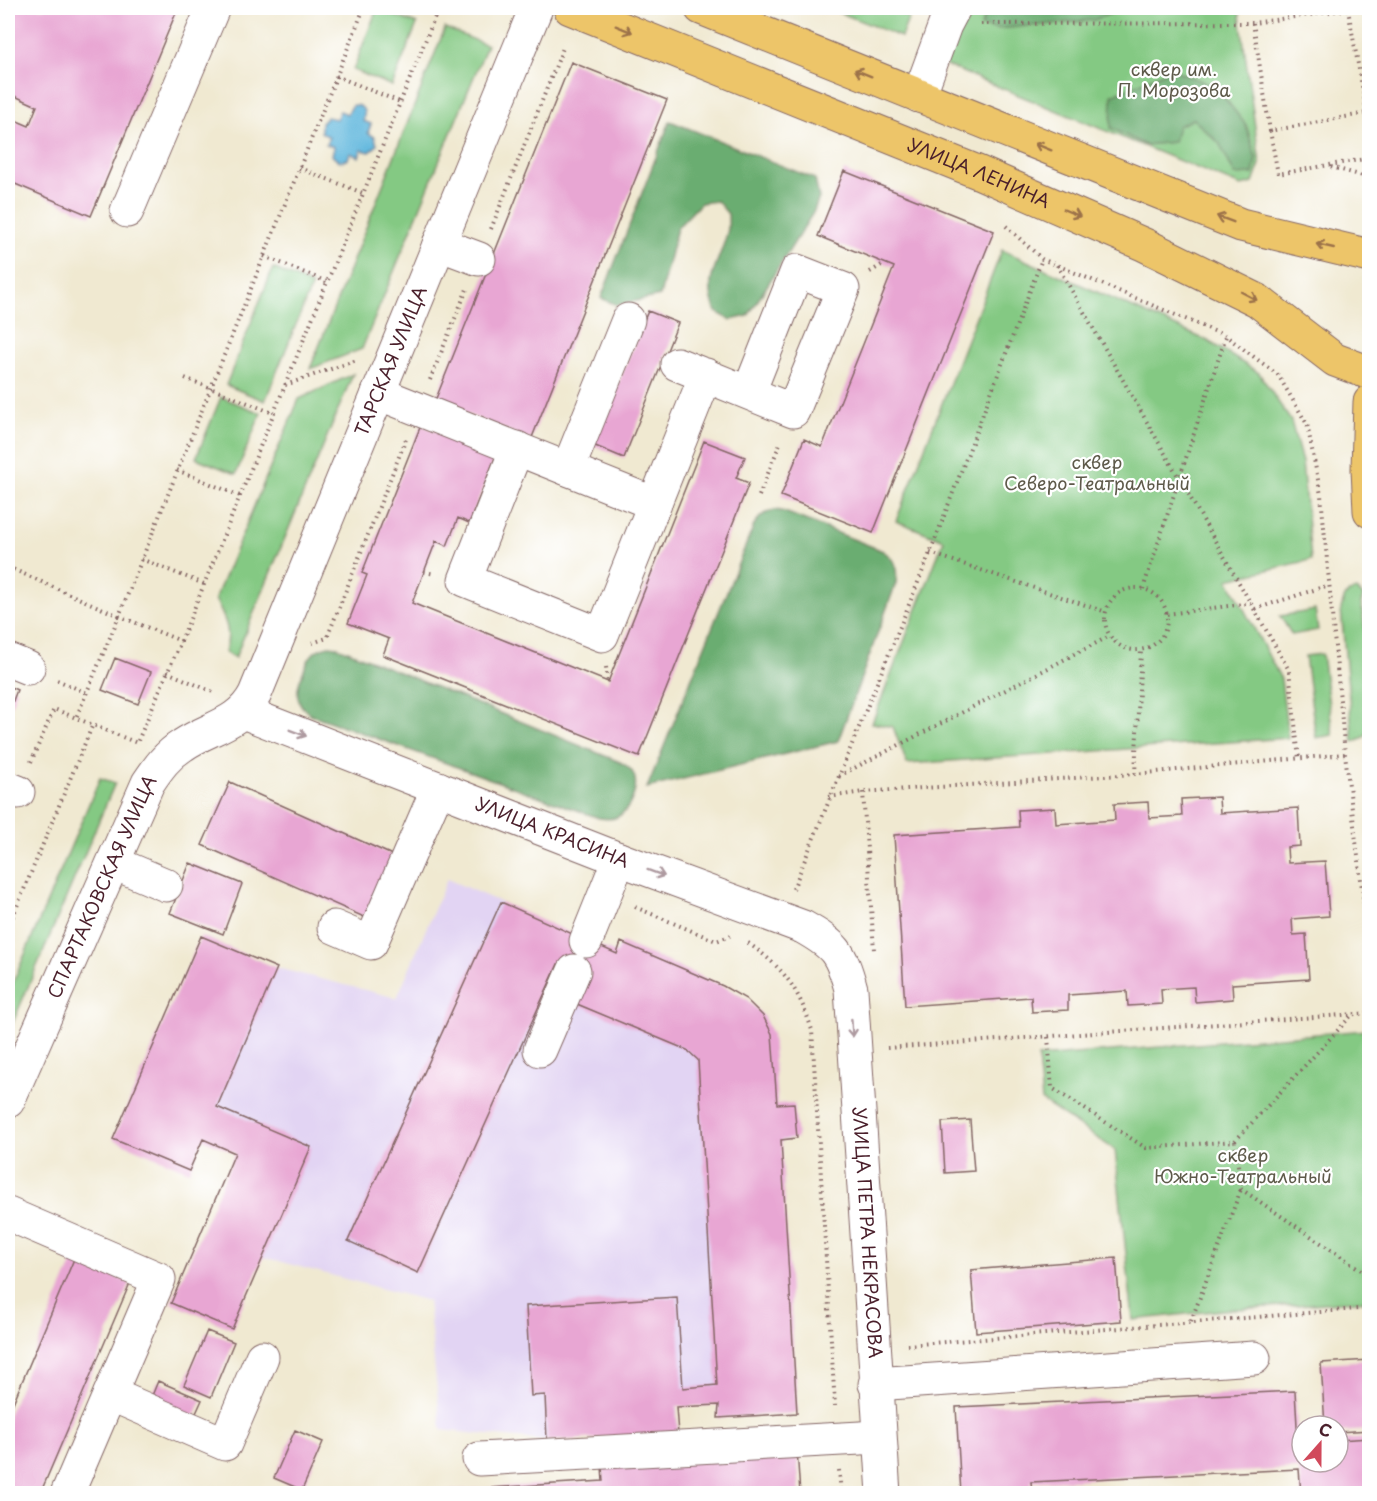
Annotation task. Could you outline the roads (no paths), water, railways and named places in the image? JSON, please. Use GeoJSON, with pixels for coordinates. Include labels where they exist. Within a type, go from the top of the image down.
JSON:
{"type":"FeatureCollection","features":[{"type":"Feature","properties":{"kind":"main road","name":"УЛИЦА ЛЕНИНА"},"geometry":{"type":"LineString","coordinates":[[570,8],[901,142],[1134,240],[1257,300],[1335,360],[1370,373]]}},
{"type":"Feature","properties":{"kind":"main road"},"geometry":{"type":"LineString","coordinates":[[701,8],[1169,198],[1242,225],[1370,256]]}},
{"type":"Feature","properties":{"kind":"main road"},"geometry":{"type":"LineString","coordinates":[[901,142],[919,96]]}},
{"type":"Feature","properties":{"kind":"main road"},"geometry":{"type":"LineString","coordinates":[[1370,402],[1368,469],[1370,511]]}},
{"type":"Feature","properties":{"kind":"street"},"geometry":{"type":"LineString","coordinates":[[127,211],[213,8]]}},
{"type":"Feature","properties":{"kind":"street","name":"ТАРСКАЯ УЛИЦА"},"geometry":{"type":"LineString","coordinates":[[243,712],[258,686],[536,8]]}},
{"type":"Feature","properties":{"kind":"street"},"geometry":{"type":"LineString","coordinates":[[919,96],[949,16]]}},
{"type":"Feature","properties":{"kind":"street"},"geometry":{"type":"LineString","coordinates":[[439,244],[478,259]]}},
{"type":"Feature","properties":{"kind":"street"},"geometry":{"type":"LineString","coordinates":[[517,448],[465,580],[603,635],[655,504],[692,370],[794,411],[843,289],[797,271],[749,392]]}},
{"type":"Feature","properties":{"kind":"street"},"geometry":{"type":"LineString","coordinates":[[568,469],[628,320]]}},
{"type":"Feature","properties":{"kind":"street"},"geometry":{"type":"LineString","coordinates":[[378,393],[655,504]]}},
{"type":"Feature","properties":{"kind":"street","name":"УЛИЦА КРАСИНА"},"geometry":{"type":"LineString","coordinates":[[243,712],[619,859],[803,927],[826,940],[838,953],[846,970]]}},
{"type":"Feature","properties":{"kind":"street","name":"СПАРТАКОВСКАЯ УЛИЦА"},"geometry":{"type":"LineString","coordinates":[[8,1101],[148,783],[165,759],[184,744],[243,712]]}},
{"type":"Feature","properties":{"kind":"street"},"geometry":{"type":"LineString","coordinates":[[334,927],[371,943],[438,788]]}},
{"type":"Feature","properties":{"kind":"street"},"geometry":{"type":"LineString","coordinates":[[586,941],[619,859]]}},
{"type":"Feature","properties":{"kind":"street"},"geometry":{"type":"LineString","coordinates":[[114,863],[166,885]]}},
{"type":"Feature","properties":{"kind":"street","name":"УЛИЦА ПЕТРА НЕКРАСОВА"},"geometry":{"type":"LineString","coordinates":[[846,970],[851,989],[875,1384],[884,1494]]}},
{"type":"Feature","properties":{"kind":"street"},"geometry":{"type":"LineString","coordinates":[[540,1050],[574,971]]}},
{"type":"Feature","properties":{"kind":"street"},"geometry":{"type":"LineString","coordinates":[[8,1214],[159,1279],[67,1494]]}},
{"type":"Feature","properties":{"kind":"street"},"geometry":{"type":"LineString","coordinates":[[110,1394],[225,1444],[262,1357]]}},
{"type":"Feature","properties":{"kind":"street"},"geometry":{"type":"LineString","coordinates":[[875,1384],[1254,1358]]}},
{"type":"Feature","properties":{"kind":"street"},"geometry":{"type":"LineString","coordinates":[[479,1459],[879,1437]]}},
{"type":"Feature","properties":{"kind":"water"},"geometry":{"type":"Polygon","coordinates":[[[353,105],[360,106],[363,110],[363,121],[371,124],[368,133],[375,137],[377,145],[370,152],[361,150],[359,157],[350,153],[348,159],[335,159],[332,155],[334,147],[326,144],[329,137],[321,132],[321,123],[327,117],[336,119],[340,111],[347,114],[353,105]]]}},
{"type":"Feature","properties":{"kind":"park label","name":"сквер им. П. Морозова"},"geometry":{"type":"Point","coordinates":[1174,80]}},
{"type":"Feature","properties":{"kind":"park label","name":"сквер Северо-Театральный"},"geometry":{"type":"Point","coordinates":[1097,473]}},
{"type":"Feature","properties":{"kind":"park label","name":"сквер Южно-Театральный"},"geometry":{"type":"Point","coordinates":[1243,1166]}}]}
